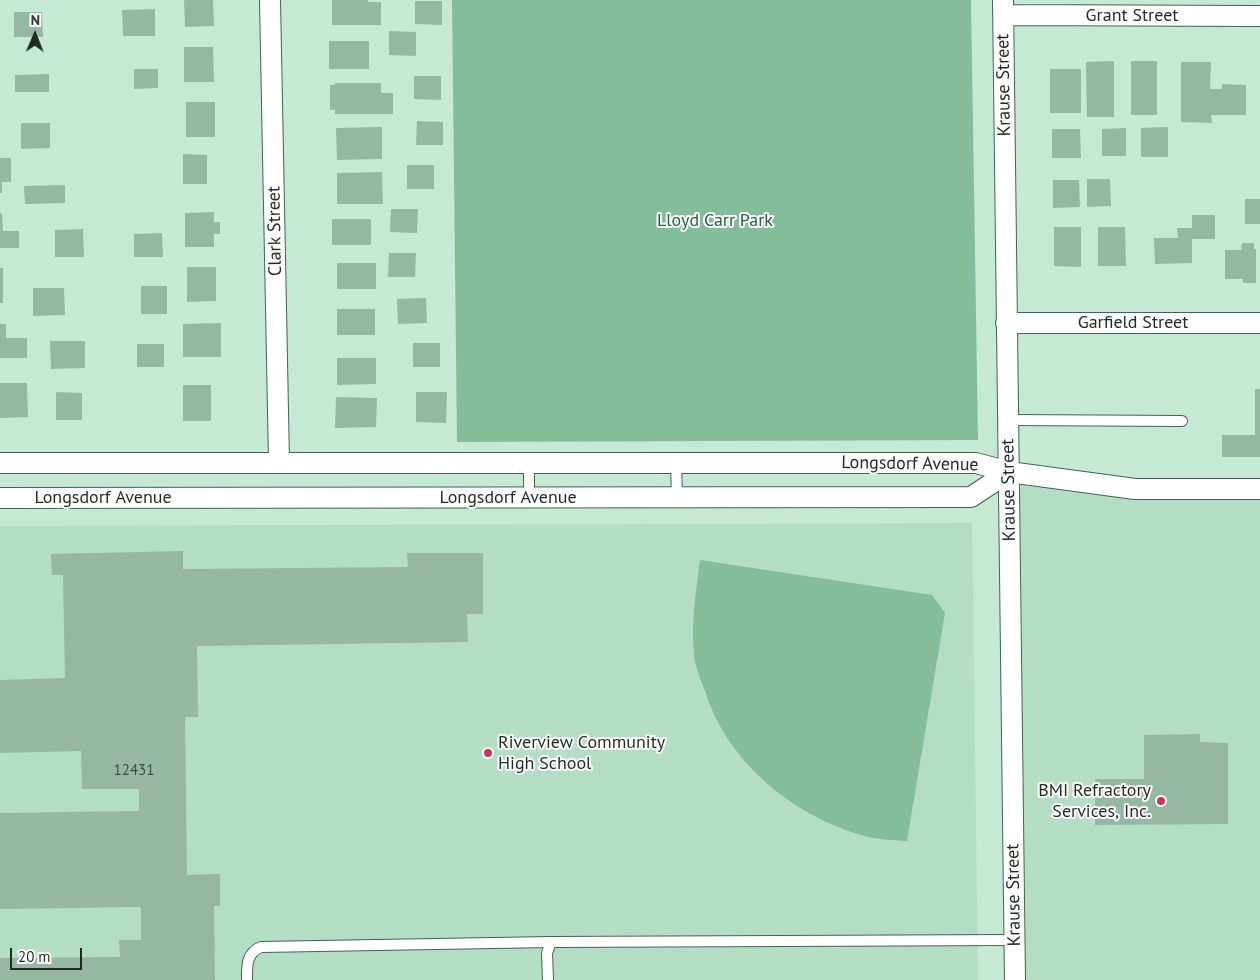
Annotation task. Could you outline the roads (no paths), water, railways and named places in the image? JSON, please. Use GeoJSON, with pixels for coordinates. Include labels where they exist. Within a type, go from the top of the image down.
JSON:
{"type":"FeatureCollection","features":[{"type":"Feature","properties":{"kind":"street","name":"Clark Street"},"geometry":{"type":"LineString","coordinates":[[270,0],[279,462]]}},
{"type":"Feature","properties":{"kind":"street","name":"Grant Street"},"geometry":{"type":"LineString","coordinates":[[1003,8],[1260,16]]}},
{"type":"Feature","properties":{"kind":"street","name":"Krause Street"},"geometry":{"type":"LineString","coordinates":[[1003,8],[1015,980]]}},
{"type":"Feature","properties":{"kind":"street","name":"Garfield Street"},"geometry":{"type":"LineString","coordinates":[[1006,323],[1260,323]]}},
{"type":"Feature","properties":{"kind":"street","name":"Longsdorf Avenue"},"geometry":{"type":"LineString","coordinates":[[0,463],[976,462],[1009,472],[1134,489],[1260,489]]}},
{"type":"Feature","properties":{"kind":"street","name":"Longsdorf Avenue"},"geometry":{"type":"LineString","coordinates":[[0,498],[971,497],[1009,472]]}},
{"type":"Feature","properties":{"kind":"lane"},"geometry":{"type":"LineString","coordinates":[[1008,420],[1182,421]]}},
{"type":"Feature","properties":{"kind":"lane"},"geometry":{"type":"LineString","coordinates":[[529,463],[529,498]]}},
{"type":"Feature","properties":{"kind":"lane"},"geometry":{"type":"LineString","coordinates":[[676,463],[677,497]]}},
{"type":"Feature","properties":{"kind":"lane"},"geometry":{"type":"LineString","coordinates":[[247,980],[249,956],[254,950],[261,947],[551,942],[1014,940]]}},
{"type":"Feature","properties":{"kind":"lane"},"geometry":{"type":"LineString","coordinates":[[548,980],[547,953],[551,942]]}},
{"type":"Feature","properties":{"kind":"place","name":"Riverview Community High School"},"geometry":{"type":"Point","coordinates":[488,753]}},
{"type":"Feature","properties":{"kind":"place","name":"BMI Refractory Services, Inc."},"geometry":{"type":"Point","coordinates":[1161,801]}},
{"type":"Feature","properties":{"kind":"park label","name":"Lloyd Carr Park"},"geometry":{"type":"Point","coordinates":[715,221]}}]}
